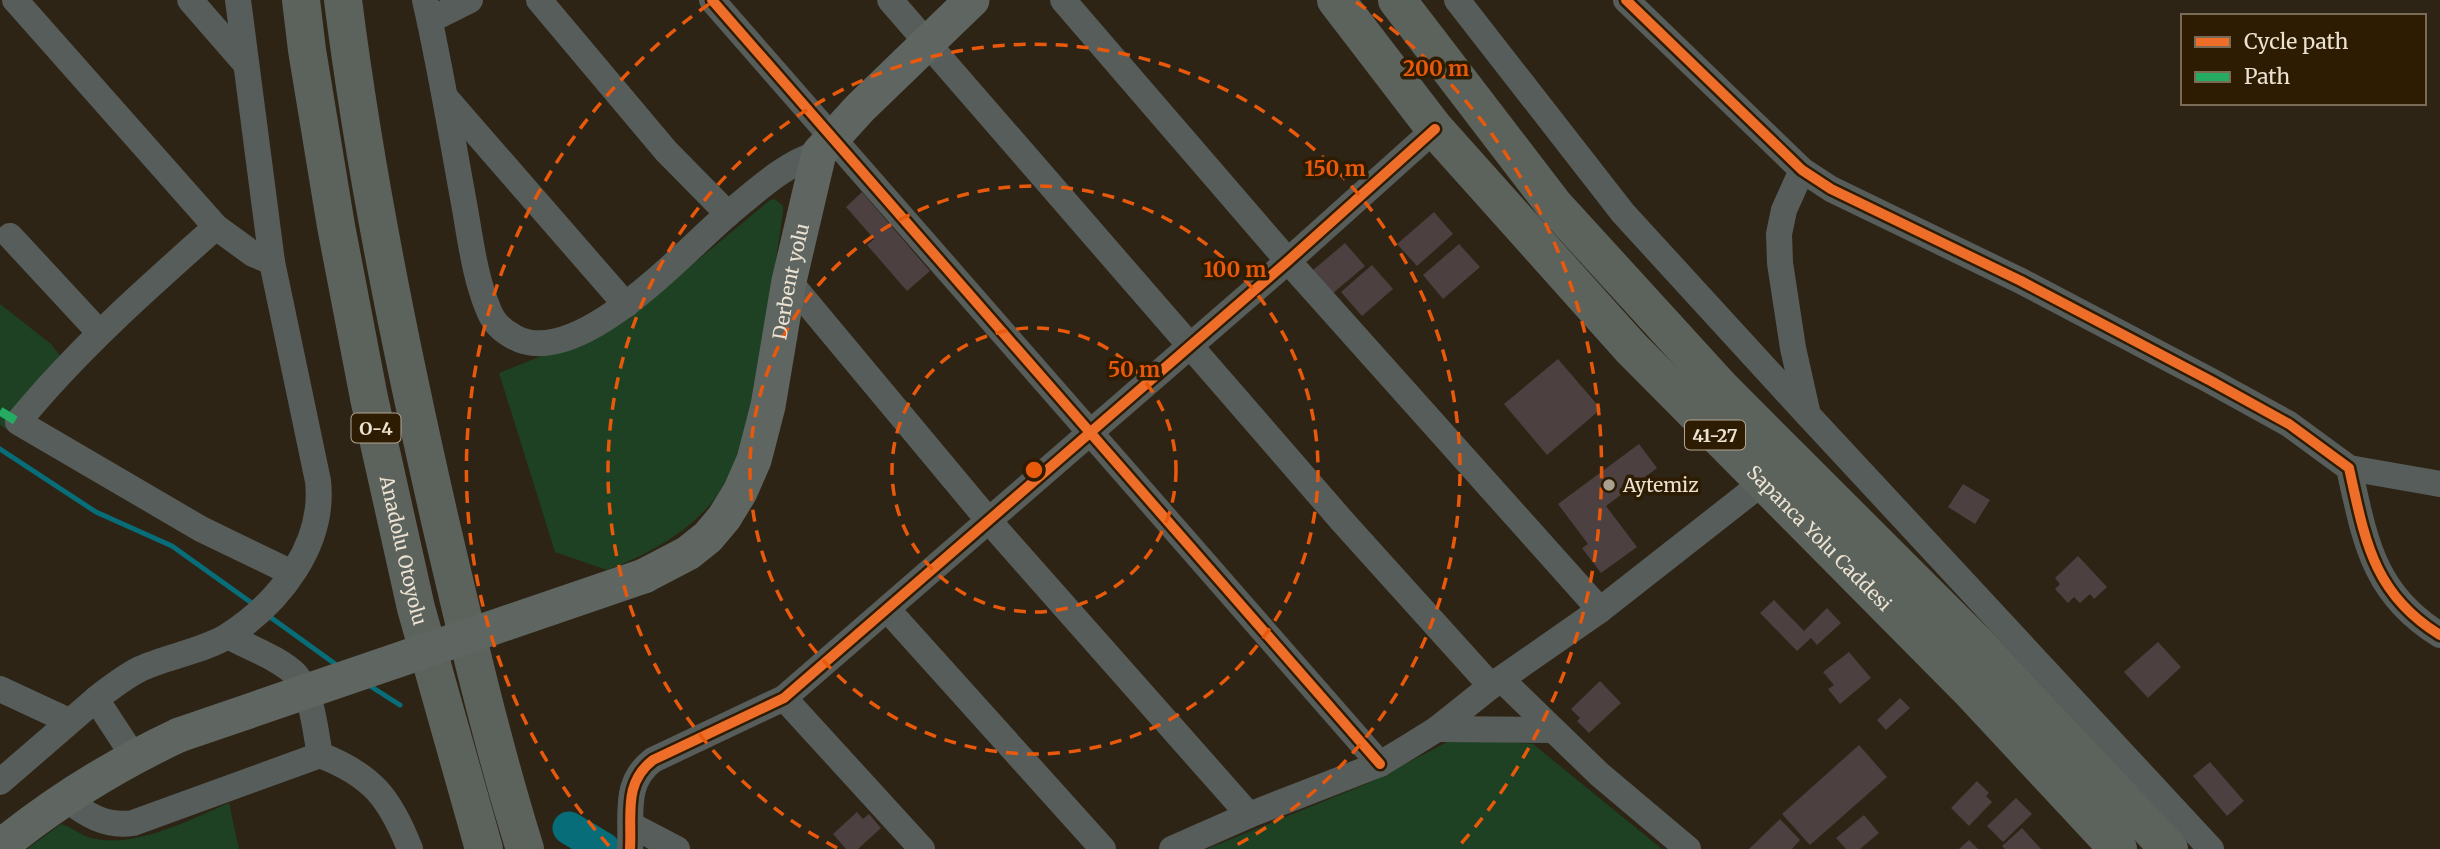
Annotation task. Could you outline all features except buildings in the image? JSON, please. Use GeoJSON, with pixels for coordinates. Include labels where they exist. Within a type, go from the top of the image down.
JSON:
{"type":"FeatureCollection","features":[{"type":"Feature","properties":{"kind":"highway","name":"Anadolu Otoyolu"},"geometry":{"type":"LineString","coordinates":[[301,0],[336,226],[369,398],[416,608],[484,849]]}},
{"type":"Feature","properties":{"kind":"highway","name":"O-4"},"geometry":{"type":"LineString","coordinates":[[343,0],[376,214],[409,387],[461,613],[525,849]]}},
{"type":"Feature","properties":{"kind":"highway","name":"Sapanca Yolu Caddesi"},"geometry":{"type":"LineString","coordinates":[[1336,0],[1435,129],[1631,348],[1970,690],[2118,849]]}},
{"type":"Feature","properties":{"kind":"highway","name":"Sapanca Yolu Caddesi"},"geometry":{"type":"LineString","coordinates":[[1396,0],[1553,205],[1722,389],[1977,644],[2168,849]]}},
{"type":"Feature","properties":{"kind":"main road","name":"Derbent yolu"},"geometry":{"type":"LineString","coordinates":[[0,847],[65,798],[134,757],[179,735],[644,576],[688,553],[708,537],[740,492],[754,460],[768,406],[789,281],[826,146],[860,108],[972,0]]}},
{"type":"Feature","properties":{"kind":"street"},"geometry":{"type":"LineString","coordinates":[[15,0],[215,227],[246,249],[272,262]]}},
{"type":"Feature","properties":{"kind":"street"},"geometry":{"type":"LineString","coordinates":[[190,0],[244,62]]}},
{"type":"Feature","properties":{"kind":"street"},"geometry":{"type":"LineString","coordinates":[[0,782],[96,699],[141,668],[228,636],[284,584],[314,532],[320,498],[272,262],[238,0]]}},
{"type":"Feature","properties":{"kind":"street"},"geometry":{"type":"LineString","coordinates":[[470,0],[427,10],[475,264],[495,323],[518,339],[533,344],[547,343],[583,332],[626,304],[728,214],[793,163],[826,146]]}},
{"type":"Feature","properties":{"kind":"street"},"geometry":{"type":"LineString","coordinates":[[539,0],[666,150],[728,214]]}},
{"type":"Feature","properties":{"kind":"street"},"geometry":{"type":"LineString","coordinates":[[712,0],[826,146],[1089,433],[1380,764]]}},
{"type":"Feature","properties":{"kind":"street"},"geometry":{"type":"LineString","coordinates":[[890,0],[1189,346],[1496,683],[1688,849]]}},
{"type":"Feature","properties":{"kind":"street"},"geometry":{"type":"LineString","coordinates":[[1063,0],[1289,261],[1600,610]]}},
{"type":"Feature","properties":{"kind":"street"},"geometry":{"type":"LineString","coordinates":[[1457,0],[1623,213],[2211,849]]}},
{"type":"Feature","properties":{"kind":"street"},"geometry":{"type":"LineString","coordinates":[[1626,0],[1802,170],[1831,189],[2021,281],[2211,381],[2289,424],[2349,468],[2440,484]]}},
{"type":"Feature","properties":{"kind":"street"},"geometry":{"type":"LineString","coordinates":[[445,97],[626,304]]}},
{"type":"Feature","properties":{"kind":"street"},"geometry":{"type":"LineString","coordinates":[[677,849],[630,837],[634,779],[641,769],[653,760],[784,698],[1289,261],[1435,129]]}},
{"type":"Feature","properties":{"kind":"street"},"geometry":{"type":"LineString","coordinates":[[1802,170],[1790,193],[1779,234],[1780,264],[1793,348],[1808,415]]}},
{"type":"Feature","properties":{"kind":"street"},"geometry":{"type":"LineString","coordinates":[[215,227],[99,332],[18,422],[192,524],[284,584]]}},
{"type":"Feature","properties":{"kind":"street"},"geometry":{"type":"LineString","coordinates":[[10,236],[99,332]]}},
{"type":"Feature","properties":{"kind":"street"},"geometry":{"type":"LineString","coordinates":[[789,281],[989,520],[1249,815]]}},
{"type":"Feature","properties":{"kind":"street"},"geometry":{"type":"LineString","coordinates":[[2349,468],[2374,561],[2384,583],[2408,612],[2440,635]]}},
{"type":"Feature","properties":{"kind":"street"},"geometry":{"type":"LineString","coordinates":[[1172,849],[1249,815],[1380,764],[1437,729],[1496,683],[1600,610],[1762,483]]}},
{"type":"Feature","properties":{"kind":"street"},"geometry":{"type":"LineString","coordinates":[[887,609],[1103,849]]}},
{"type":"Feature","properties":{"kind":"street"},"geometry":{"type":"LineString","coordinates":[[228,636],[288,668],[297,677],[313,715],[320,754]]}},
{"type":"Feature","properties":{"kind":"street"},"geometry":{"type":"LineString","coordinates":[[0,689],[69,721]]}},
{"type":"Feature","properties":{"kind":"street"},"geometry":{"type":"LineString","coordinates":[[784,698],[922,849]]}},
{"type":"Feature","properties":{"kind":"street"},"geometry":{"type":"LineString","coordinates":[[96,699],[134,757]]}},
{"type":"Feature","properties":{"kind":"street"},"geometry":{"type":"LineString","coordinates":[[1437,729],[1553,730]]}},
{"type":"Feature","properties":{"kind":"street"},"geometry":{"type":"LineString","coordinates":[[65,798],[93,817],[119,825],[133,823],[320,754],[360,774],[375,785],[400,823],[410,849]]}},
{"type":"Feature","properties":{"kind":"green space"},"geometry":{"type":"Polygon","coordinates":[[[775,199],[783,206],[783,212],[775,263],[748,418],[737,459],[727,480],[701,515],[684,529],[627,562],[607,570],[555,552],[499,373],[621,324],[770,200],[775,199]]]}},
{"type":"Feature","properties":{"kind":"green space"},"geometry":{"type":"Polygon","coordinates":[[[0,304],[51,344],[61,357],[18,422],[7,430],[0,425],[0,304]]]}},
{"type":"Feature","properties":{"kind":"green space"},"geometry":{"type":"Polygon","coordinates":[[[1455,738],[1533,744],[1662,849],[1207,849],[1371,782],[1455,738]]]}},
{"type":"Feature","properties":{"kind":"green space"},"geometry":{"type":"Polygon","coordinates":[[[229,803],[239,849],[27,849],[61,824],[91,838],[126,840],[162,831],[229,803]]]}},
{"type":"Feature","properties":{"kind":"waterway"},"geometry":{"type":"LineString","coordinates":[[0,449],[96,512],[172,546],[256,606]]}},
{"type":"Feature","properties":{"kind":"waterway"},"geometry":{"type":"LineString","coordinates":[[266,614],[338,666]]}},
{"type":"Feature","properties":{"kind":"waterway"},"geometry":{"type":"LineString","coordinates":[[367,684],[400,705]]}},
{"type":"Feature","properties":{"kind":"waterway"},"geometry":{"type":"LineString","coordinates":[[569,828],[604,849]]}},
{"type":"Feature","properties":{"kind":"marked path"},"geometry":{"type":"LineString","coordinates":[[0,411],[18,422]]}},
{"type":"Feature","properties":{"kind":"cycle path"},"geometry":{"type":"LineString","coordinates":[[712,0],[1380,764]]}},
{"type":"Feature","properties":{"kind":"cycle path"},"geometry":{"type":"LineString","coordinates":[[1626,0],[1802,170],[1831,189],[2021,281],[2211,381],[2289,424],[2349,468],[2367,542],[2375,563],[2400,602],[2440,635]]}},
{"type":"Feature","properties":{"kind":"cycle path"},"geometry":{"type":"LineString","coordinates":[[630,849],[633,789],[643,769],[653,760],[784,698],[1288,261],[1435,129]]}},
{"type":"Feature","properties":{"kind":"place","name":"Aytemiz"},"geometry":{"type":"Point","coordinates":[1609,485]}}]}
